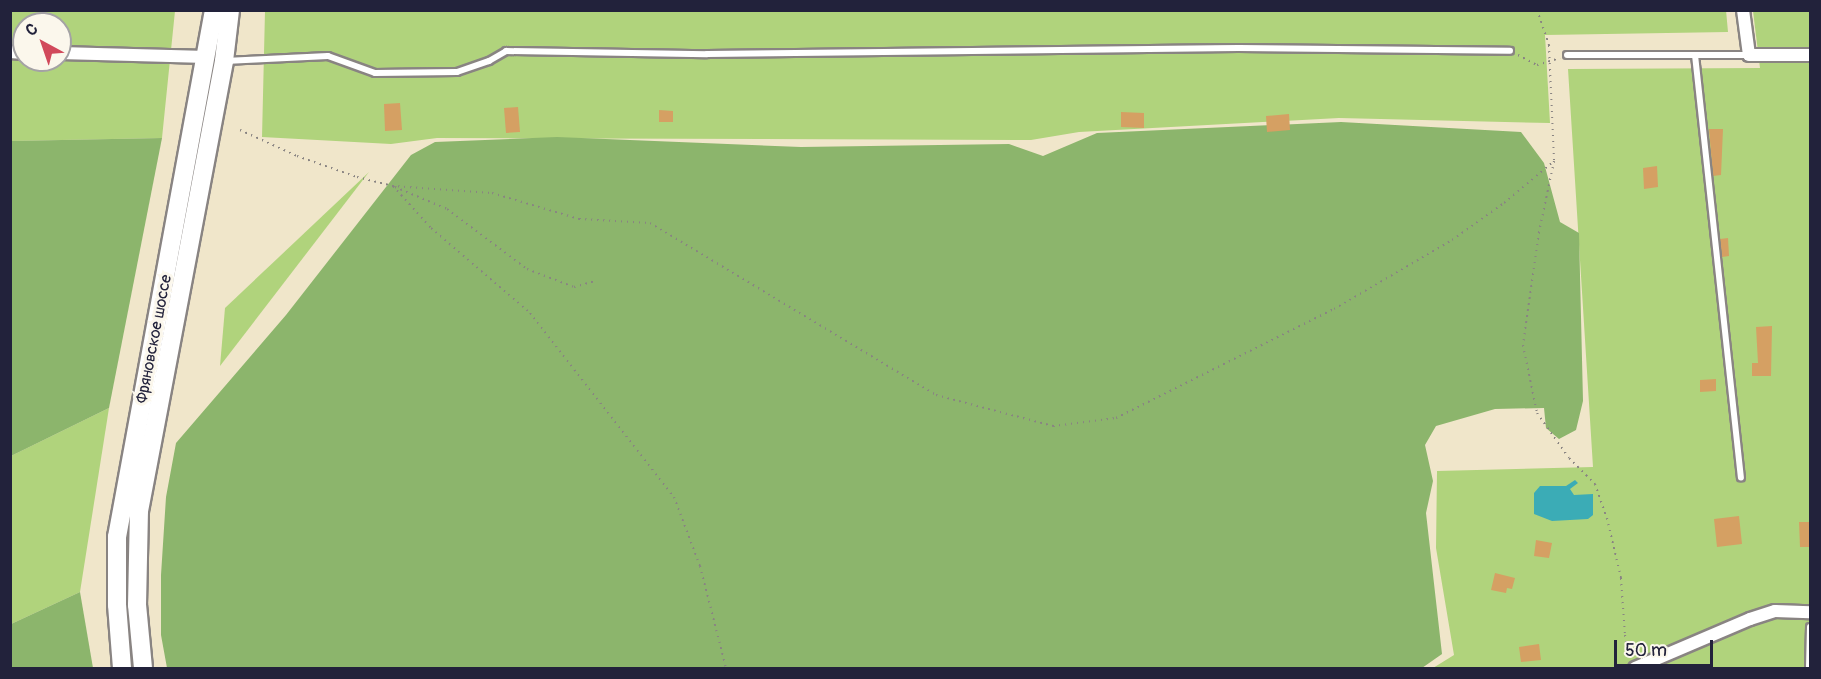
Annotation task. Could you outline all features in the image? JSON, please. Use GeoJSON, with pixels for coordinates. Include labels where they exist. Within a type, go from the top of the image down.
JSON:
{"type":"FeatureCollection","features":[{"type":"Feature","properties":{"kind":"main road","name":"Фряновское шоссе"},"geometry":{"type":"LineString","coordinates":[[143,669],[136,604],[139,511],[216,59],[214,10]]}},
{"type":"Feature","properties":{"kind":"main road","name":"Фряновское шоссе"},"geometry":{"type":"LineString","coordinates":[[122,669],[116,596],[117,537],[216,59],[230,10]]}},
{"type":"Feature","properties":{"kind":"street"},"geometry":{"type":"LineString","coordinates":[[1743,10],[1749,55],[1810,55]]}},
{"type":"Feature","properties":{"kind":"street"},"geometry":{"type":"LineString","coordinates":[[72,53],[216,59]]}},
{"type":"Feature","properties":{"kind":"street"},"geometry":{"type":"LineString","coordinates":[[1632,663],[1775,611],[1810,612]]}},
{"type":"Feature","properties":{"kind":"lane"},"geometry":{"type":"LineString","coordinates":[[216,59],[328,56],[375,73],[457,72],[506,51],[707,54],[1239,48],[1510,51]]}},
{"type":"Feature","properties":{"kind":"lane"},"geometry":{"type":"LineString","coordinates":[[1567,55],[1749,55]]}},
{"type":"Feature","properties":{"kind":"lane"},"geometry":{"type":"LineString","coordinates":[[1695,55],[1741,478]]}},
{"type":"Feature","properties":{"kind":"lane"},"geometry":{"type":"LineString","coordinates":[[1809,669],[1810,627]]}},
{"type":"Feature","properties":{"kind":"path"},"geometry":{"type":"LineString","coordinates":[[1537,10],[1550,45],[1554,161],[1539,232],[1523,345],[1537,413],[1569,458],[1595,484],[1607,518],[1621,578],[1624,635],[1632,663]]}},
{"type":"Feature","properties":{"kind":"path"},"geometry":{"type":"LineString","coordinates":[[1510,51],[1537,65],[1567,55]]}},
{"type":"Feature","properties":{"kind":"path"},"geometry":{"type":"LineString","coordinates":[[240,130],[297,156],[357,177],[392,186],[447,209],[527,269],[574,287],[595,281]]}},
{"type":"Feature","properties":{"kind":"path"},"geometry":{"type":"LineString","coordinates":[[392,186],[492,193],[579,219],[650,223],[936,395],[1053,426],[1116,418],[1334,309],[1452,240],[1504,203],[1554,161]]}},
{"type":"Feature","properties":{"kind":"path"},"geometry":{"type":"LineString","coordinates":[[392,186],[431,228],[530,313],[674,497],[700,566],[726,669]]}},
{"type":"Feature","properties":{"kind":"green space"},"geometry":{"type":"Polygon","coordinates":[[[1726,10],[1728,32],[1545,35],[1550,123],[1339,118],[1079,132],[1031,140],[437,138],[391,144],[262,137],[265,11],[1726,10]]]}},
{"type":"Feature","properties":{"kind":"green space"},"geometry":{"type":"Polygon","coordinates":[[[10,11],[175,11],[162,138],[11,141],[10,11]]]}},
{"type":"Feature","properties":{"kind":"green space"},"geometry":{"type":"Polygon","coordinates":[[[1753,11],[1810,11],[1810,668],[1433,668],[1454,655],[1436,548],[1437,471],[1593,467],[1568,69],[1760,68],[1753,11]]]}},
{"type":"Feature","properties":{"kind":"green space"},"geometry":{"type":"Polygon","coordinates":[[[1341,122],[1521,132],[1544,163],[1560,222],[1579,233],[1583,401],[1576,430],[1559,439],[1546,428],[1544,408],[1495,409],[1436,426],[1425,445],[1433,481],[1426,513],[1442,654],[1422,668],[167,668],[161,635],[161,575],[166,497],[176,443],[286,315],[411,155],[435,142],[557,137],[801,147],[1009,144],[1043,156],[1097,133],[1341,122]]]}},
{"type":"Feature","properties":{"kind":"green space"},"geometry":{"type":"Polygon","coordinates":[[[162,138],[109,408],[11,456],[11,141],[162,138]]]}},
{"type":"Feature","properties":{"kind":"green space"},"geometry":{"type":"Polygon","coordinates":[[[369,172],[220,366],[225,308],[369,172]]]}},
{"type":"Feature","properties":{"kind":"green space"},"geometry":{"type":"Polygon","coordinates":[[[109,408],[80,592],[11,624],[11,456],[109,408]]]}},
{"type":"Feature","properties":{"kind":"green space"},"geometry":{"type":"Polygon","coordinates":[[[80,592],[93,668],[11,668],[11,624],[80,592]]]}},
{"type":"Feature","properties":{"kind":"water"},"geometry":{"type":"Polygon","coordinates":[[[1575,480],[1578,483],[1570,489],[1574,495],[1593,494],[1593,515],[1588,519],[1552,521],[1534,514],[1534,493],[1540,486],[1566,486],[1575,480]]]}},
{"type":"Feature","properties":{"kind":"building"},"geometry":{"type":"Polygon","coordinates":[[[400,103],[402,130],[385,131],[384,104],[400,103]]]}},
{"type":"Feature","properties":{"kind":"building"},"geometry":{"type":"Polygon","coordinates":[[[518,107],[520,132],[506,133],[504,108],[518,107]]]}},
{"type":"Feature","properties":{"kind":"building"},"geometry":{"type":"Polygon","coordinates":[[[659,110],[673,111],[673,122],[659,122],[659,110]]]}},
{"type":"Feature","properties":{"kind":"building"},"geometry":{"type":"Polygon","coordinates":[[[1121,112],[1144,113],[1144,128],[1121,127],[1121,112]]]}},
{"type":"Feature","properties":{"kind":"building"},"geometry":{"type":"Polygon","coordinates":[[[1289,114],[1290,130],[1267,132],[1266,116],[1289,114]]]}},
{"type":"Feature","properties":{"kind":"building"},"geometry":{"type":"Polygon","coordinates":[[[1709,129],[1723,129],[1721,175],[1713,176],[1709,129]]]}},
{"type":"Feature","properties":{"kind":"building"},"geometry":{"type":"Polygon","coordinates":[[[1657,166],[1658,187],[1644,189],[1643,168],[1657,166]]]}},
{"type":"Feature","properties":{"kind":"building"},"geometry":{"type":"Polygon","coordinates":[[[1728,238],[1729,256],[1722,257],[1720,239],[1728,238]]]}},
{"type":"Feature","properties":{"kind":"building"},"geometry":{"type":"Polygon","coordinates":[[[1772,326],[1771,376],[1752,376],[1752,363],[1758,363],[1756,327],[1772,326]]]}},
{"type":"Feature","properties":{"kind":"building"},"geometry":{"type":"Polygon","coordinates":[[[1716,379],[1716,391],[1700,392],[1700,380],[1716,379]]]}},
{"type":"Feature","properties":{"kind":"building"},"geometry":{"type":"Polygon","coordinates":[[[1739,516],[1742,544],[1717,547],[1714,519],[1739,516]]]}},
{"type":"Feature","properties":{"kind":"building"},"geometry":{"type":"Polygon","coordinates":[[[1799,522],[1810,522],[1810,547],[1800,547],[1799,522]]]}},
{"type":"Feature","properties":{"kind":"building"},"geometry":{"type":"Polygon","coordinates":[[[1536,540],[1552,543],[1549,558],[1534,556],[1536,540]]]}},
{"type":"Feature","properties":{"kind":"building"},"geometry":{"type":"Polygon","coordinates":[[[1495,573],[1515,578],[1512,589],[1507,588],[1506,593],[1491,590],[1495,573]]]}},
{"type":"Feature","properties":{"kind":"building"},"geometry":{"type":"Polygon","coordinates":[[[1539,644],[1541,660],[1521,662],[1519,647],[1539,644]]]}}]}
